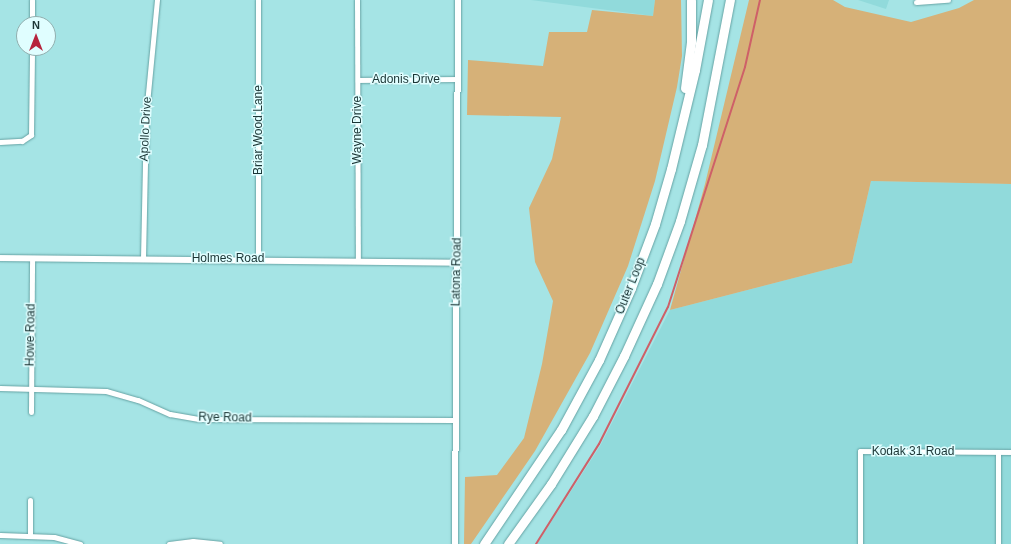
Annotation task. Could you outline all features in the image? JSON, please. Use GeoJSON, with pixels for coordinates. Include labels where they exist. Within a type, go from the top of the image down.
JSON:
{"type":"FeatureCollection","features":[{"type":"Feature","properties":{"kind":"highway"},"geometry":{"type":"LineString","coordinates":[[671,169],[690,60],[690,0]]}},
{"type":"Feature","properties":{"kind":"highway","name":"Outer Loop"},"geometry":{"type":"LineString","coordinates":[[484,544],[552,444],[599,360],[633,283],[671,169],[695,70],[708,0]]}},
{"type":"Feature","properties":{"kind":"highway","name":"Outer Loop"},"geometry":{"type":"LineString","coordinates":[[508,544],[554,479],[593,416],[624,356],[652,295],[693,178],[709,117],[730,0]]}},
{"type":"Feature","properties":{"kind":"highway"},"geometry":{"type":"LineString","coordinates":[[722,46],[734,0]]}},
{"type":"Feature","properties":{"kind":"street"},"geometry":{"type":"LineString","coordinates":[[32,0],[32,16]]}},
{"type":"Feature","properties":{"kind":"street","name":"Apollo Drive"},"geometry":{"type":"LineString","coordinates":[[143,259],[146,114],[157,0]]}},
{"type":"Feature","properties":{"kind":"street","name":"Briar Wood Lane"},"geometry":{"type":"LineString","coordinates":[[258,0],[258,260]]}},
{"type":"Feature","properties":{"kind":"street","name":"Wayne Drive"},"geometry":{"type":"LineString","coordinates":[[357,0],[358,260]]}},
{"type":"Feature","properties":{"kind":"street","name":"Latona Road"},"geometry":{"type":"LineString","coordinates":[[455,544],[457,263],[455,79],[458,0]]}},
{"type":"Feature","properties":{"kind":"street"},"geometry":{"type":"LineString","coordinates":[[916,2],[948,0]]}},
{"type":"Feature","properties":{"kind":"street"},"geometry":{"type":"LineString","coordinates":[[0,142],[22,141],[31,135],[32,56]]}},
{"type":"Feature","properties":{"kind":"street","name":"Adonis Drive"},"geometry":{"type":"LineString","coordinates":[[358,80],[455,79]]}},
{"type":"Feature","properties":{"kind":"street","name":"Holmes Road"},"geometry":{"type":"LineString","coordinates":[[0,258],[358,260],[457,263]]}},
{"type":"Feature","properties":{"kind":"street","name":"Howe Road"},"geometry":{"type":"LineString","coordinates":[[31,412],[32,259]]}},
{"type":"Feature","properties":{"kind":"street","name":"Rye Road"},"geometry":{"type":"LineString","coordinates":[[0,388],[106,391],[138,400],[170,414],[199,419],[455,420]]}},
{"type":"Feature","properties":{"kind":"street","name":"Kodak 31 Road"},"geometry":{"type":"LineString","coordinates":[[860,544],[860,451],[1011,452]]}},
{"type":"Feature","properties":{"kind":"street"},"geometry":{"type":"LineString","coordinates":[[998,452],[998,544]]}},
{"type":"Feature","properties":{"kind":"street"},"geometry":{"type":"LineString","coordinates":[[30,500],[30,535]]}},
{"type":"Feature","properties":{"kind":"street"},"geometry":{"type":"LineString","coordinates":[[0,535],[54,537],[80,544]]}},
{"type":"Feature","properties":{"kind":"street"},"geometry":{"type":"LineString","coordinates":[[169,544],[193,541],[220,544]]}},
{"type":"Feature","properties":{"kind":"shaded area"},"geometry":{"type":"Polygon","coordinates":[[[531,0],[655,0],[653,16],[531,0]]]}},
{"type":"Feature","properties":{"kind":"shaded area"},"geometry":{"type":"Polygon","coordinates":[[[655,0],[681,0],[682,56],[677,87],[655,181],[628,266],[590,353],[535,451],[471,544],[464,544],[465,477],[497,475],[524,438],[542,364],[553,301],[535,262],[529,208],[552,159],[561,117],[467,115],[468,60],[543,66],[549,32],[587,32],[592,10],[653,16],[655,0]]]}},
{"type":"Feature","properties":{"kind":"shaded area"},"geometry":{"type":"Polygon","coordinates":[[[749,0],[833,0],[845,7],[911,22],[959,8],[974,0],[1011,0],[1011,184],[871,181],[852,263],[670,310],[705,184],[749,0]]]}},
{"type":"Feature","properties":{"kind":"shaded area"},"geometry":{"type":"Polygon","coordinates":[[[858,0],[889,0],[886,9],[858,0]]]}},
{"type":"Feature","properties":{"kind":"shaded area"},"geometry":{"type":"Polygon","coordinates":[[[871,181],[1011,184],[1011,544],[537,544],[600,446],[670,310],[852,263],[871,181]]]}},
{"type":"Feature","properties":{"kind":"waterway"},"geometry":{"type":"LineString","coordinates":[[536,544],[599,444],[668,307],[745,67],[760,0]]}}]}
